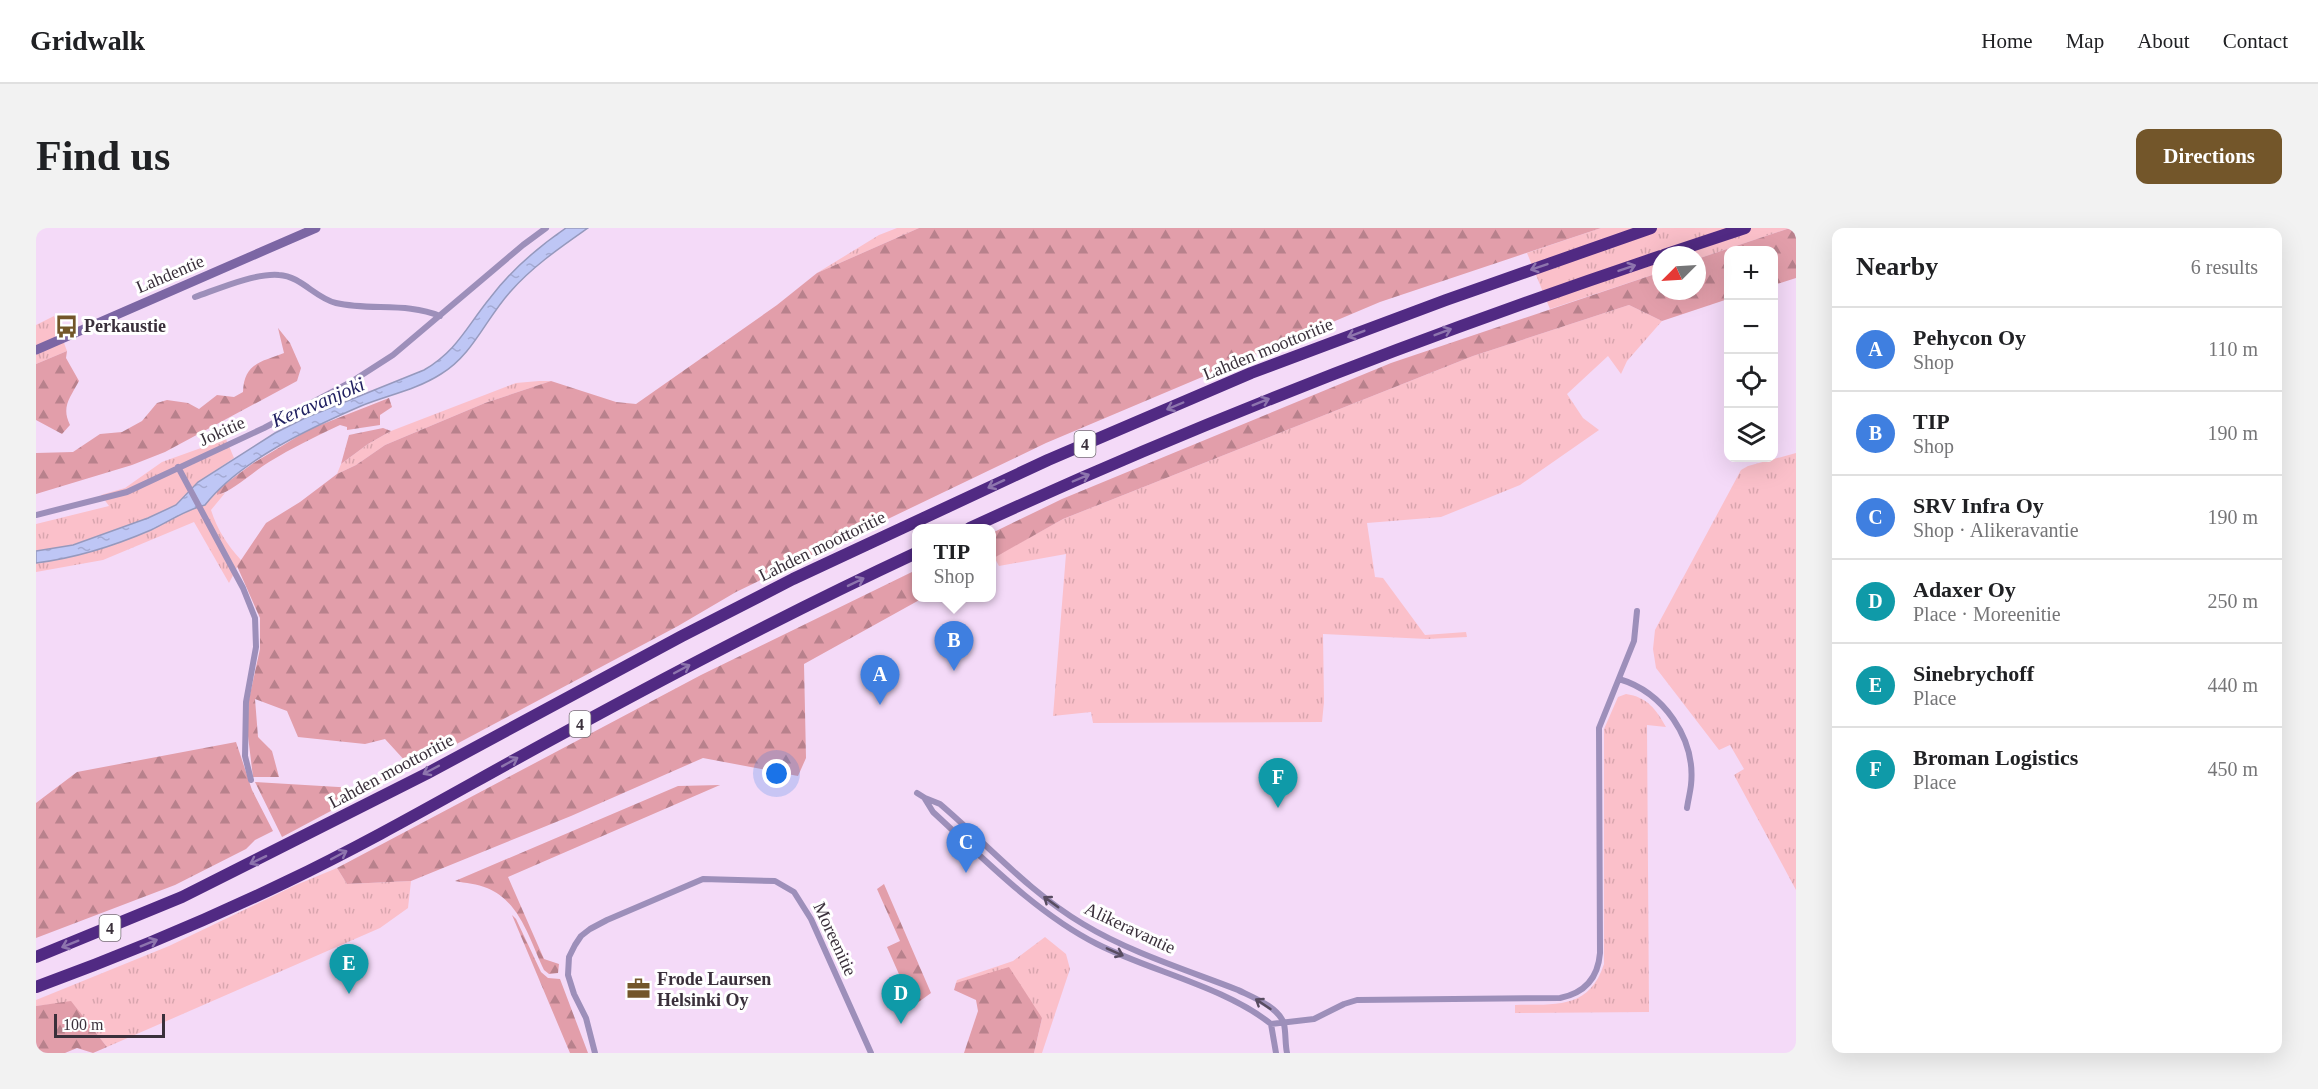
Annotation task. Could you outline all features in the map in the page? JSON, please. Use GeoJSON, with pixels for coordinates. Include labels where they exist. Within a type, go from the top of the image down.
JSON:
{"type":"FeatureCollection","features":[{"type":"Feature","properties":{"kind":"highway","name":"Lahden moottoritie"},"geometry":{"type":"LineString","coordinates":[[913,524],[1048,460],[1251,373],[1446,300],[1651,228]]}},
{"type":"Feature","properties":{"kind":"highway","name":"4"},"geometry":{"type":"LineString","coordinates":[[1692,246],[1745,228]]}},
{"type":"Feature","properties":{"kind":"highway","name":"4"},"geometry":{"type":"LineString","coordinates":[[979,524],[1262,402],[1457,327],[1652,260]]}},
{"type":"Feature","properties":{"kind":"highway","name":"Lahden moottoritie"},"geometry":{"type":"LineString","coordinates":[[36,957],[193,892],[426,774],[682,636],[912,524]]}},
{"type":"Feature","properties":{"kind":"highway","name":"4"},"geometry":{"type":"LineString","coordinates":[[36,987],[193,925],[287,882],[694,663],[912,556]]}},
{"type":"Feature","properties":{"kind":"highway"},"geometry":{"type":"LineString","coordinates":[[36,993],[95,965]]}},
{"type":"Feature","properties":{"kind":"main road","name":"Lahdentie"},"geometry":{"type":"LineString","coordinates":[[36,350],[316,228]]}},
{"type":"Feature","properties":{"kind":"street","name":"Jokitie"},"geometry":{"type":"LineString","coordinates":[[36,515],[127,492],[264,428],[351,382],[393,355],[546,228]]}},
{"type":"Feature","properties":{"kind":"street"},"geometry":{"type":"LineString","coordinates":[[195,297],[260,277],[280,275],[291,277],[322,298],[334,303],[424,309],[440,316]]}},
{"type":"Feature","properties":{"kind":"street"},"geometry":{"type":"LineString","coordinates":[[178,467],[243,588],[255,618],[256,646],[246,702],[245,756],[251,780]]}},
{"type":"Feature","properties":{"kind":"street"},"geometry":{"type":"LineString","coordinates":[[1276,1053],[1271,1024],[1314,1019],[1357,1000],[1560,998],[1572,996],[1590,983],[1596,974],[1600,952],[1599,728],[1634,641],[1637,611]]}},
{"type":"Feature","properties":{"kind":"street"},"geometry":{"type":"LineString","coordinates":[[1619,678],[1642,687],[1668,710],[1683,735],[1689,756],[1692,783],[1687,808]]}},
{"type":"Feature","properties":{"kind":"street","name":"Alikeravantie"},"geometry":{"type":"LineString","coordinates":[[917,793],[940,804],[1026,883],[1083,924],[1122,944],[1255,998],[1277,1013],[1283,1022]]}},
{"type":"Feature","properties":{"kind":"street","name":"Alikeravantie"},"geometry":{"type":"LineString","coordinates":[[925,798],[933,812],[1038,906],[1067,927],[1115,952],[1249,1008],[1271,1024]]}},
{"type":"Feature","properties":{"kind":"street","name":"Moreenitie"},"geometry":{"type":"LineString","coordinates":[[595,1053],[586,1018],[574,994],[568,975],[569,957],[575,945],[590,929],[607,920],[703,879],[775,881],[794,892],[811,919],[871,1053]]}},
{"type":"Feature","properties":{"kind":"street"},"geometry":{"type":"LineString","coordinates":[[1283,1022],[1287,1053]]}},
{"type":"Feature","properties":{"kind":"green space"},"geometry":{"type":"Polygon","coordinates":[[[897,228],[919,228],[817,273],[879,235],[897,228]]]}},
{"type":"Feature","properties":{"kind":"green space"},"geometry":{"type":"Polygon","coordinates":[[[919,228],[1601,228],[1380,302],[1046,443],[736,592],[678,626],[282,837],[255,782],[355,788],[370,785],[407,763],[385,739],[365,744],[298,737],[287,711],[255,699],[258,737],[272,751],[279,777],[253,777],[247,728],[249,699],[260,649],[260,618],[237,566],[266,523],[300,502],[337,474],[356,465],[385,445],[485,403],[551,381],[616,402],[636,404],[777,305],[817,273],[919,228]]]}},
{"type":"Feature","properties":{"kind":"green space"},"geometry":{"type":"Polygon","coordinates":[[[1601,228],[1790,228],[1736,246],[1724,246],[1724,250],[1706,256],[1706,246],[1652,246],[1652,275],[1550,309],[1527,253],[1601,228]]]}},
{"type":"Feature","properties":{"kind":"green space"},"geometry":{"type":"Polygon","coordinates":[[[1796,228],[1796,278],[1778,284],[1778,246],[1736,246],[1796,228]]]}},
{"type":"Feature","properties":{"kind":"green space"},"geometry":{"type":"Polygon","coordinates":[[[1724,250],[1724,300],[1662,321],[1629,305],[1473,356],[1063,519],[996,557],[996,531],[1062,499],[1391,363],[1652,275],[1652,300],[1706,300],[1706,256],[1724,250]]]}},
{"type":"Feature","properties":{"kind":"green space"},"geometry":{"type":"Polygon","coordinates":[[[1629,305],[1662,321],[1627,361],[1621,374],[1608,356],[1567,394],[1583,418],[1599,430],[1520,485],[1441,517],[1367,523],[1375,577],[1383,578],[1425,635],[1466,632],[1467,637],[1427,639],[1323,634],[1322,722],[1093,723],[1091,712],[1053,716],[1066,554],[999,566],[996,556],[1063,519],[1473,356],[1629,305]]]}},
{"type":"Feature","properties":{"kind":"green space"},"geometry":{"type":"Polygon","coordinates":[[[54,316],[67,351],[36,364],[36,325],[54,316]]]}},
{"type":"Feature","properties":{"kind":"green space"},"geometry":{"type":"Polygon","coordinates":[[[278,328],[290,343],[301,368],[297,381],[165,452],[132,465],[36,494],[36,453],[73,452],[100,434],[122,432],[142,421],[157,403],[167,400],[188,403],[199,409],[217,395],[234,397],[243,392],[244,382],[250,369],[284,353],[278,328]]]}},
{"type":"Feature","properties":{"kind":"green space"},"geometry":{"type":"Polygon","coordinates":[[[67,351],[66,358],[79,381],[67,408],[67,419],[70,425],[62,434],[36,420],[36,364],[67,351]]]}},
{"type":"Feature","properties":{"kind":"green space"},"geometry":{"type":"Polygon","coordinates":[[[551,381],[485,403],[385,445],[356,465],[337,474],[341,464],[368,444],[391,431],[516,383],[551,381]]]}},
{"type":"Feature","properties":{"kind":"green space"},"geometry":{"type":"Polygon","coordinates":[[[389,398],[392,407],[380,415],[380,425],[347,430],[347,427],[340,425],[286,452],[229,490],[217,495],[217,490],[252,464],[310,429],[389,398]]]}},
{"type":"Feature","properties":{"kind":"green space"},"geometry":{"type":"Polygon","coordinates":[[[383,428],[391,431],[368,444],[341,464],[349,435],[383,428]]]}},
{"type":"Feature","properties":{"kind":"green space"},"geometry":{"type":"Polygon","coordinates":[[[226,439],[234,458],[198,482],[176,505],[148,518],[73,545],[36,551],[36,524],[109,506],[101,495],[125,488],[162,462],[226,439]]]}},
{"type":"Feature","properties":{"kind":"green space"},"geometry":{"type":"Polygon","coordinates":[[[1796,453],[1796,890],[1734,775],[1744,769],[1730,745],[1719,750],[1656,668],[1653,649],[1655,630],[1741,470],[1763,462],[1778,462],[1778,458],[1796,453]]]}},
{"type":"Feature","properties":{"kind":"green space"},"geometry":{"type":"Polygon","coordinates":[[[217,490],[217,495],[225,493],[211,510],[223,536],[241,560],[229,583],[194,522],[103,560],[36,572],[36,563],[95,551],[151,530],[205,505],[217,490]]]}},
{"type":"Feature","properties":{"kind":"green space"},"geometry":{"type":"Polygon","coordinates":[[[912,572],[912,602],[916,602],[804,664],[806,758],[798,776],[703,758],[571,816],[411,881],[347,884],[337,868],[701,675],[912,572]]]}},
{"type":"Feature","properties":{"kind":"green space"},"geometry":{"type":"Polygon","coordinates":[[[1626,694],[1640,698],[1650,705],[1666,727],[1647,725],[1649,1012],[1515,1013],[1515,1005],[1557,1004],[1580,997],[1598,979],[1604,964],[1604,729],[1618,697],[1626,694]]]}},
{"type":"Feature","properties":{"kind":"green space"},"geometry":{"type":"Polygon","coordinates":[[[236,742],[252,790],[273,831],[255,840],[246,849],[175,885],[36,938],[36,803],[77,772],[236,742]]]}},
{"type":"Feature","properties":{"kind":"green space"},"geometry":{"type":"Polygon","coordinates":[[[720,785],[508,877],[544,959],[559,964],[558,973],[549,974],[544,970],[523,923],[508,902],[487,888],[455,881],[678,786],[720,785]]]}},
{"type":"Feature","properties":{"kind":"green space"},"geometry":{"type":"Polygon","coordinates":[[[337,868],[347,884],[411,881],[408,908],[380,928],[107,1047],[71,1002],[36,1006],[36,1000],[169,946],[296,885],[337,868]]]}},
{"type":"Feature","properties":{"kind":"green space"},"geometry":{"type":"Polygon","coordinates":[[[884,884],[931,993],[913,1006],[887,947],[900,941],[877,889],[884,884]]]}},
{"type":"Feature","properties":{"kind":"green space"},"geometry":{"type":"Polygon","coordinates":[[[512,915],[541,972],[548,978],[560,979],[588,1053],[570,1053],[512,915]]]}},
{"type":"Feature","properties":{"kind":"green space"},"geometry":{"type":"Polygon","coordinates":[[[1045,937],[1066,954],[1070,969],[1042,1053],[1034,1053],[1042,1018],[956,983],[957,980],[1013,961],[1045,937]]]}},
{"type":"Feature","properties":{"kind":"green space"},"geometry":{"type":"Polygon","coordinates":[[[1009,967],[1042,1018],[1034,1053],[964,1053],[978,1011],[976,1000],[954,990],[956,983],[1009,967]]]}},
{"type":"Feature","properties":{"kind":"green space"},"geometry":{"type":"Polygon","coordinates":[[[71,1001],[107,1047],[93,1053],[77,1048],[65,1053],[36,1053],[36,1006],[71,1001]]]}},
{"type":"Feature","properties":{"kind":"water"},"geometry":{"type":"Polygon","coordinates":[[[566,228],[588,228],[529,273],[502,302],[471,347],[441,374],[298,435],[237,474],[205,505],[109,546],[80,555],[36,563],[36,551],[73,545],[148,518],[176,505],[198,482],[275,433],[305,418],[424,370],[445,355],[516,269],[566,228]]]}},
{"type":"Feature","properties":{"kind":"place","name":"Perkaustie"},"geometry":{"type":"Point","coordinates":[66,326]}},
{"type":"Feature","properties":{"kind":"place","name":"TIP"},"geometry":{"type":"Point","coordinates":[954,671]}},
{"type":"Feature","properties":{"kind":"place","name":"Pehycon Oy"},"geometry":{"type":"Point","coordinates":[880,705]}},
{"type":"Feature","properties":{"kind":"place","name":"Broman Logistics"},"geometry":{"type":"Point","coordinates":[1278,808]}},
{"type":"Feature","properties":{"kind":"place","name":"SRV Infra Oy"},"geometry":{"type":"Point","coordinates":[966,873]}},
{"type":"Feature","properties":{"kind":"place","name":"Frode Laursen Helsinki Oy"},"geometry":{"type":"Point","coordinates":[639,989]}},
{"type":"Feature","properties":{"kind":"place","name":"Sinebrychoff"},"geometry":{"type":"Point","coordinates":[349,994]}},
{"type":"Feature","properties":{"kind":"place","name":"Adaxer Oy"},"geometry":{"type":"Point","coordinates":[901,1024]}},
{"type":"Feature","properties":{"kind":"water label","name":"Keravanjoki"},"geometry":{"type":"Point","coordinates":[318,402]}}]}
